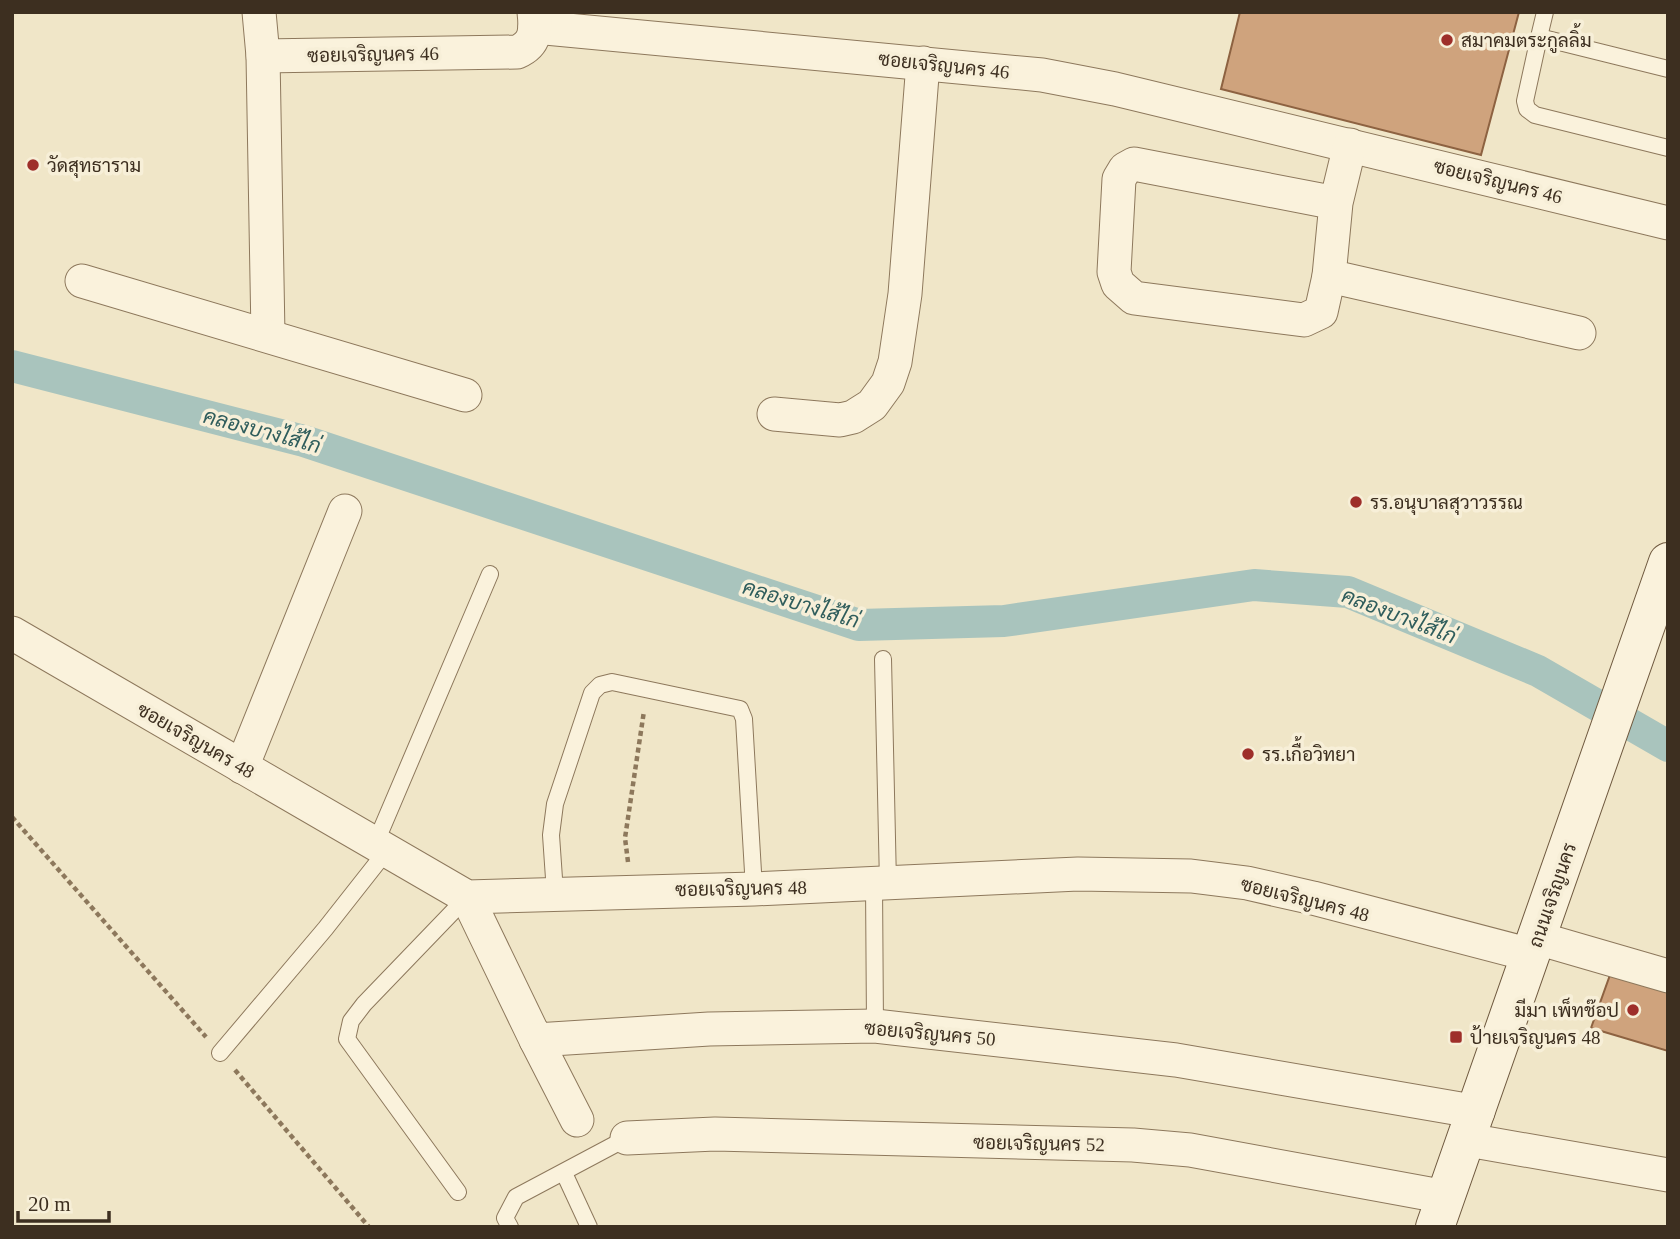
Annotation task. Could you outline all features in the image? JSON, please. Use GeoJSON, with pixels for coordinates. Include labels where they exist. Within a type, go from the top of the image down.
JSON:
{"type":"FeatureCollection","features":[{"type":"Feature","properties":{"kind":"main road","name":"ถนนเจริญนคร"},"geometry":{"type":"LineString","coordinates":[[1441,1212],[1668,562]]}},
{"type":"Feature","properties":{"kind":"street"},"geometry":{"type":"LineString","coordinates":[[259,12],[264,56],[268,335]]}},
{"type":"Feature","properties":{"kind":"street","name":"ซอยเจริญนคร 46"},"geometry":{"type":"LineString","coordinates":[[264,56],[517,52],[531,42],[535,19],[1042,75],[1350,145],[1668,223]]}},
{"type":"Feature","properties":{"kind":"street"},"geometry":{"type":"LineString","coordinates":[[774,414],[840,420],[853,417],[872,405],[888,383],[895,362],[905,294],[923,63]]}},
{"type":"Feature","properties":{"kind":"street"},"geometry":{"type":"LineString","coordinates":[[1335,203],[1134,164],[1125,169],[1119,178],[1114,272],[1118,284],[1134,298],[1304,320],[1321,312],[1329,276],[1335,203],[1350,145]]}},
{"type":"Feature","properties":{"kind":"street"},"geometry":{"type":"LineString","coordinates":[[1329,276],[1579,332]]}},
{"type":"Feature","properties":{"kind":"street"},"geometry":{"type":"LineString","coordinates":[[82,281],[465,396]]}},
{"type":"Feature","properties":{"kind":"street"},"geometry":{"type":"LineString","coordinates":[[243,767],[345,511]]}},
{"type":"Feature","properties":{"kind":"street","name":"ซอยเจริญนคร 48"},"geometry":{"type":"LineString","coordinates":[[12,633],[382,845],[467,897],[555,892],[754,889],[1078,874],[1191,876],[1247,883],[1668,975]]}},
{"type":"Feature","properties":{"kind":"street"},"geometry":{"type":"LineString","coordinates":[[467,897],[577,1120]]}},
{"type":"Feature","properties":{"kind":"street","name":"ซอยเจริญนคร 50"},"geometry":{"type":"LineString","coordinates":[[536,1040],[709,1028],[875,1026],[1125,1052],[1473,1126],[1668,1175]]}},
{"type":"Feature","properties":{"kind":"street","name":"ซอยเจริญนคร 52"},"geometry":{"type":"LineString","coordinates":[[627,1138],[715,1134],[1133,1145],[1190,1150],[1441,1212]]}},
{"type":"Feature","properties":{"kind":"lane"},"geometry":{"type":"LineString","coordinates":[[1545,12],[1525,101],[1527,108],[1535,115],[1668,148]]}},
{"type":"Feature","properties":{"kind":"lane"},"geometry":{"type":"LineString","coordinates":[[1539,37],[1668,69]]}},
{"type":"Feature","properties":{"kind":"lane"},"geometry":{"type":"LineString","coordinates":[[220,1053],[382,845],[490,574]]}},
{"type":"Feature","properties":{"kind":"lane"},"geometry":{"type":"LineString","coordinates":[[875,1026],[881,883],[883,659]]}},
{"type":"Feature","properties":{"kind":"lane"},"geometry":{"type":"LineString","coordinates":[[555,892],[551,835],[555,804],[592,692],[600,685],[612,682],[740,709],[744,719],[754,889]]}},
{"type":"Feature","properties":{"kind":"lane"},"geometry":{"type":"LineString","coordinates":[[458,1192],[348,1039],[351,1021],[364,1004],[467,897]]}},
{"type":"Feature","properties":{"kind":"lane"},"geometry":{"type":"LineString","coordinates":[[510,1227],[505,1218],[516,1197],[627,1138]]}},
{"type":"Feature","properties":{"kind":"lane"},"geometry":{"type":"LineString","coordinates":[[564,1173],[589,1227]]}},
{"type":"Feature","properties":{"kind":"path"},"geometry":{"type":"LineString","coordinates":[[632,891],[625,838],[647,691]]}},
{"type":"Feature","properties":{"kind":"path"},"geometry":{"type":"LineString","coordinates":[[12,817],[369,1227]]}},
{"type":"Feature","properties":{"kind":"building"},"geometry":{"type":"Polygon","coordinates":[[[1240,12],[1519,12],[1481,155],[1221,89],[1240,12]]]}},
{"type":"Feature","properties":{"kind":"building","name":"มีมา เพ็ทช๊อป"},"geometry":{"type":"Polygon","coordinates":[[[1610,975],[1668,992],[1668,1051],[1591,1028],[1610,975]]]}},
{"type":"Feature","properties":{"kind":"waterway","name":"คลองบางไส้ไก่"},"geometry":{"type":"LineString","coordinates":[[12,366],[304,441],[859,625],[1004,621],[1254,585],[1348,592],[1538,671],[1668,746]]}},
{"type":"Feature","properties":{"kind":"place","name":"สมาคมตระกูลลิ้ม"},"geometry":{"type":"Point","coordinates":[1447,40]}},
{"type":"Feature","properties":{"kind":"place","name":"วัดสุทธาราม"},"geometry":{"type":"Point","coordinates":[33,165]}},
{"type":"Feature","properties":{"kind":"place","name":"รร.อนุบาลสุวาวรรณ"},"geometry":{"type":"Point","coordinates":[1356,502]}},
{"type":"Feature","properties":{"kind":"place","name":"รร.เกื้อวิทยา"},"geometry":{"type":"Point","coordinates":[1248,754]}},
{"type":"Feature","properties":{"kind":"place","name":"มีมา เพ็ทช๊อป"},"geometry":{"type":"Point","coordinates":[1633,1010]}},
{"type":"Feature","properties":{"kind":"place","name":"ป้ายเจริญนคร 48"},"geometry":{"type":"Point","coordinates":[1456,1037]}}]}
